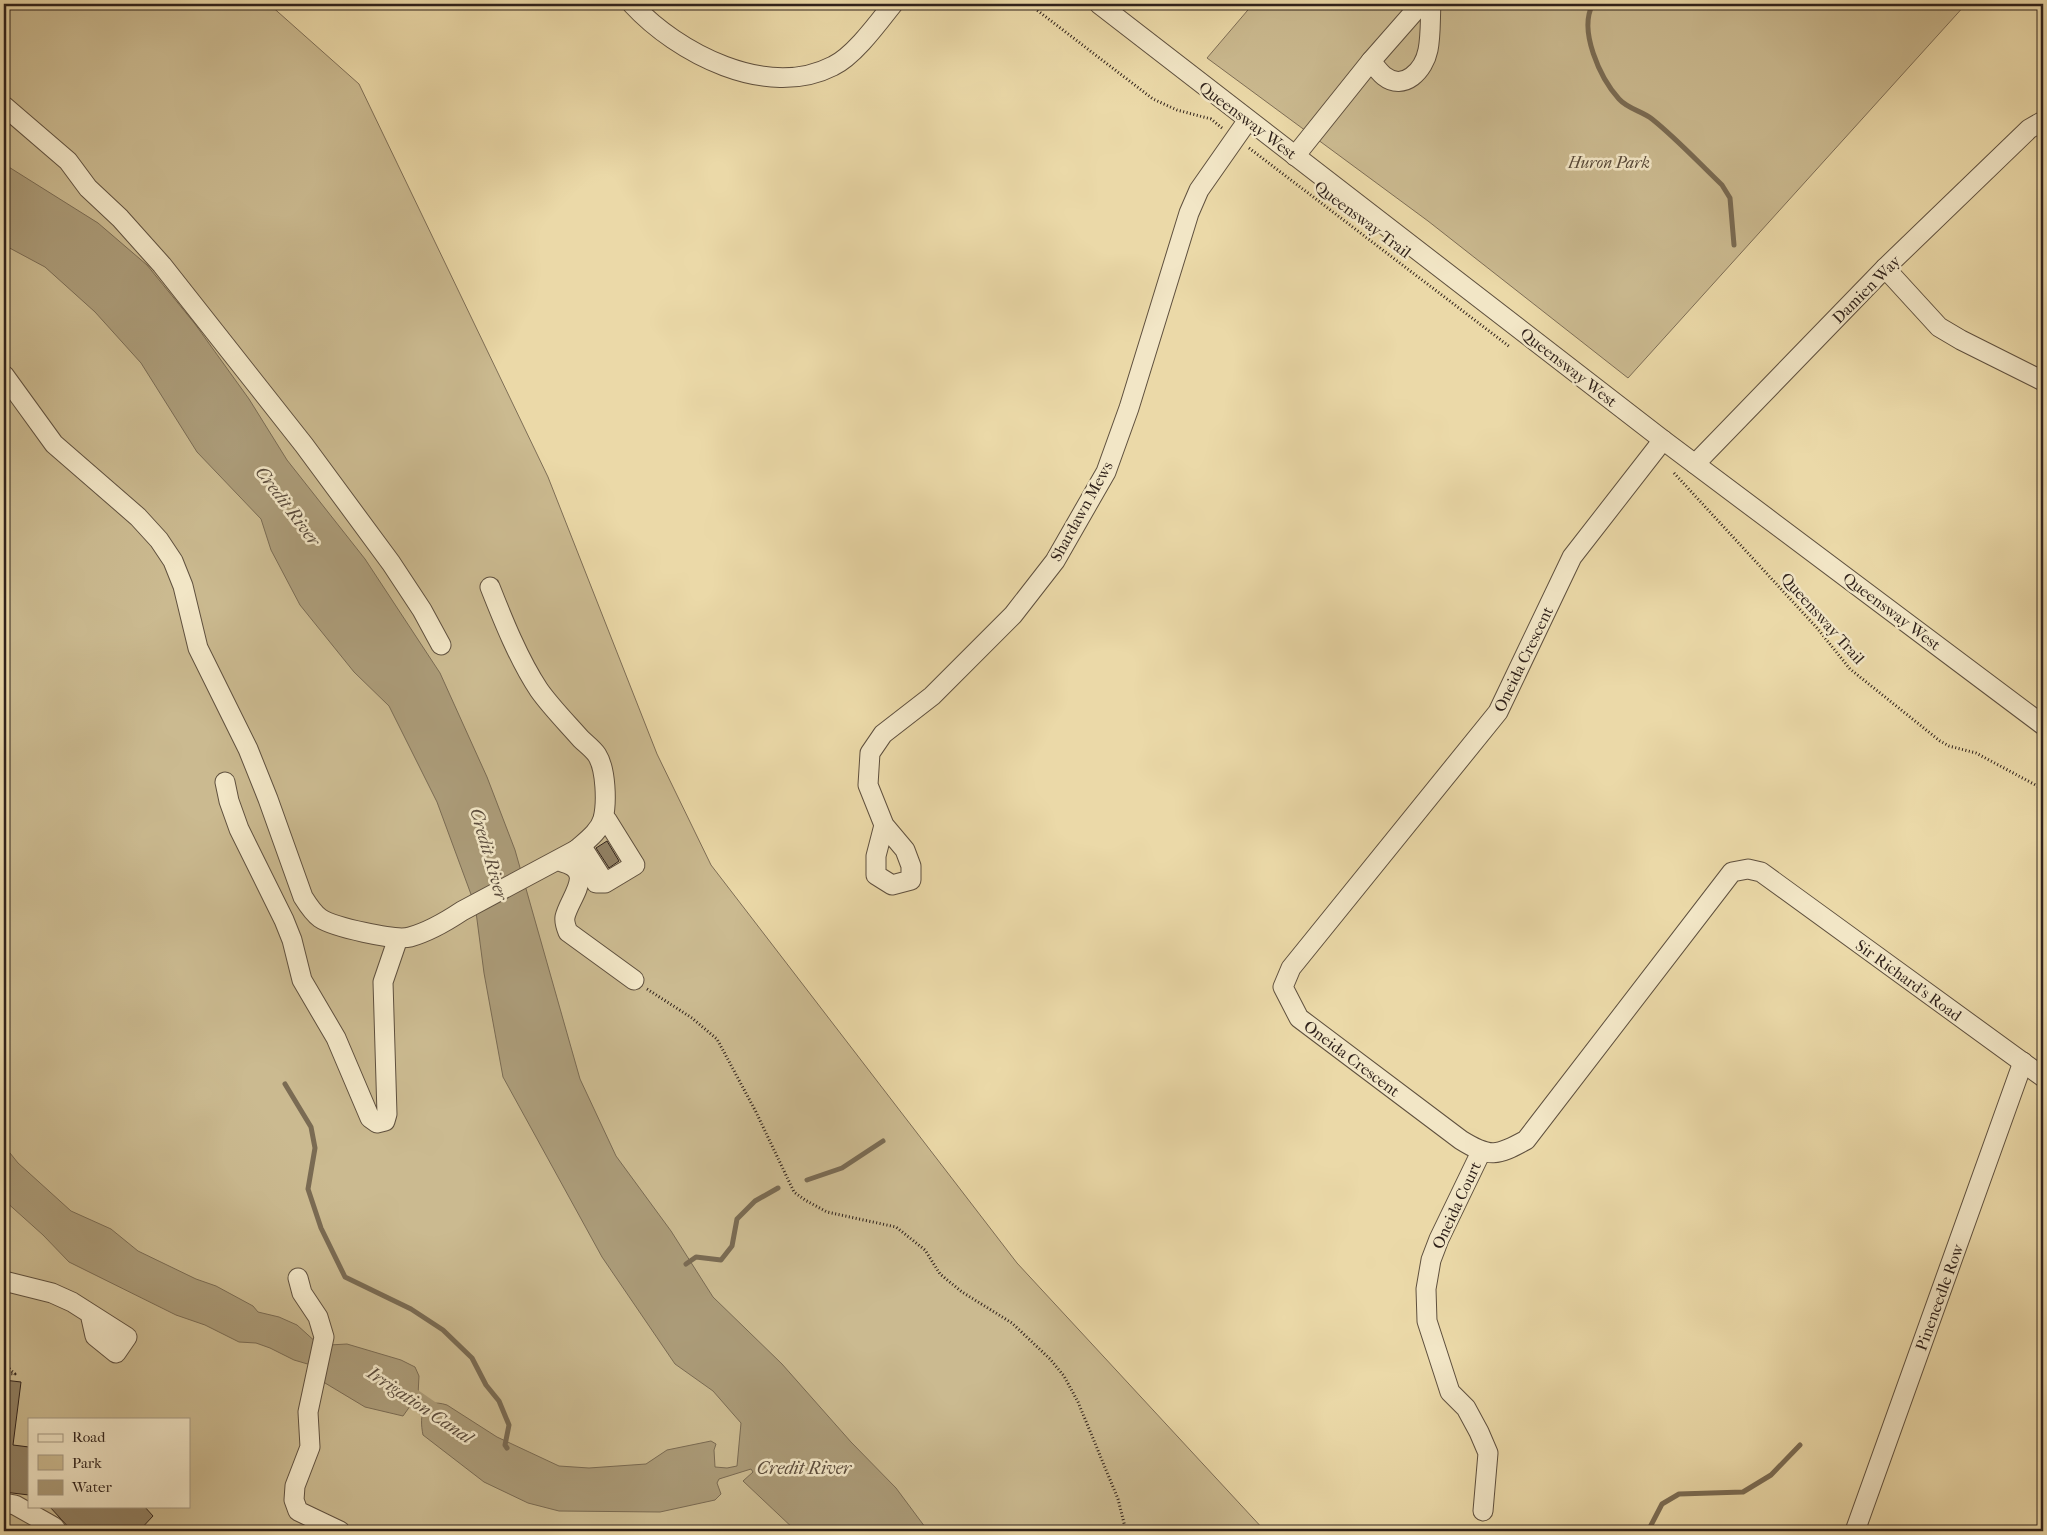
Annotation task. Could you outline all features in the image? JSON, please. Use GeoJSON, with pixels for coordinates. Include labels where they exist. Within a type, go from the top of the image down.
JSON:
{"type":"FeatureCollection","features":[{"type":"Feature","properties":{"kind":"street"},"geometry":{"type":"LineString","coordinates":[[632,4],[666,35],[695,53],[730,68],[770,78],[802,77],[834,66],[862,42],[893,4]]}},
{"type":"Feature","properties":{"kind":"street","name":"Queensway West"},"geometry":{"type":"LineString","coordinates":[[1099,4],[1663,440],[2043,724]]}},
{"type":"Feature","properties":{"kind":"street"},"geometry":{"type":"LineString","coordinates":[[1295,156],[1371,61],[1421,4]]}},
{"type":"Feature","properties":{"kind":"street"},"geometry":{"type":"LineString","coordinates":[[1371,61],[1385,76],[1394,81],[1410,79],[1425,61],[1428,50],[1431,4]]}},
{"type":"Feature","properties":{"kind":"street"},"geometry":{"type":"LineString","coordinates":[[4,106],[68,161],[88,188],[120,218],[162,265],[304,445],[380,547],[422,610],[441,645]]}},
{"type":"Feature","properties":{"kind":"street","name":"Shardawn Mews"},"geometry":{"type":"LineString","coordinates":[[884,825],[868,785],[870,753],[883,734],[932,696],[1013,615],[1055,561],[1106,472],[1129,408],[1189,214],[1199,190],[1248,120]]}},
{"type":"Feature","properties":{"kind":"street","name":"Damien Way"},"geometry":{"type":"LineString","coordinates":[[1695,464],[1885,268],[2029,129],[2043,122]]}},
{"type":"Feature","properties":{"kind":"street"},"geometry":{"type":"LineString","coordinates":[[1885,268],[1939,327],[2043,381]]}},
{"type":"Feature","properties":{"kind":"street"},"geometry":{"type":"LineString","coordinates":[[4,376],[54,444],[138,517],[159,540],[173,561],[184,586],[193,634],[198,648],[248,749],[304,897],[311,909],[320,918],[334,925],[396,938],[410,937],[448,920],[462,910],[534,874],[576,850]]}},
{"type":"Feature","properties":{"kind":"street","name":"Oneida Crescent"},"geometry":{"type":"LineString","coordinates":[[1481,1152],[1461,1140],[1299,1018],[1283,987],[1290,968],[1498,712],[1572,557],[1663,440]]}},
{"type":"Feature","properties":{"kind":"street"},"geometry":{"type":"LineString","coordinates":[[490,587],[518,649],[539,689],[562,718],[597,755],[604,774],[603,819],[594,835],[562,862],[570,864],[576,870],[579,881],[578,891],[565,916],[565,924],[568,932],[634,980]]}},
{"type":"Feature","properties":{"kind":"street"},"geometry":{"type":"LineString","coordinates":[[225,782],[229,801],[239,829],[292,940],[302,980],[336,1038],[370,1118],[377,1123],[385,1121],[387,1114],[383,982],[396,944]]}},
{"type":"Feature","properties":{"kind":"street"},"geometry":{"type":"LineString","coordinates":[[602,883],[596,883],[580,854],[584,850],[606,883],[635,865],[607,820],[603,819]]}},
{"type":"Feature","properties":{"kind":"street","name":"Sir Richard's Road"},"geometry":{"type":"LineString","coordinates":[[1481,1152],[1494,1153],[1511,1148],[1526,1140],[1732,872],[1748,869],[1761,872],[2043,1077]]}},
{"type":"Feature","properties":{"kind":"street","name":"Pineneedle Row"},"geometry":{"type":"LineString","coordinates":[[1855,1531],[2023,1062]]}},
{"type":"Feature","properties":{"kind":"street","name":"Oneida Court"},"geometry":{"type":"LineString","coordinates":[[1481,1152],[1439,1239],[1431,1260],[1426,1289],[1427,1321],[1450,1392],[1466,1408],[1480,1432],[1488,1453],[1484,1511]]}},
{"type":"Feature","properties":{"kind":"street"},"geometry":{"type":"LineString","coordinates":[[8,1278],[72,1302],[127,1336],[116,1353],[95,1336],[91,1318]]}},
{"type":"Feature","properties":{"kind":"street"},"geometry":{"type":"LineString","coordinates":[[298,1278],[302,1293],[318,1317],[323,1329],[324,1343],[316,1370],[308,1412],[310,1448],[295,1486],[294,1500],[298,1511],[340,1531]]}},
{"type":"Feature","properties":{"kind":"street"},"geometry":{"type":"LineString","coordinates":[[4,1503],[15,1505],[58,1531]]}},
{"type":"Feature","properties":{"kind":"path"},"geometry":{"type":"LineString","coordinates":[[1029,4],[1153,99],[1177,110],[1211,119],[1221,127]]}},
{"type":"Feature","properties":{"kind":"path","name":"Queensway Trail"},"geometry":{"type":"LineString","coordinates":[[1244,144],[1466,314]]}},
{"type":"Feature","properties":{"kind":"path","name":"Queensway Trail"},"geometry":{"type":"LineString","coordinates":[[1667,468],[1817,628],[1850,670],[1940,741],[1949,746],[1976,753],[2043,789]]}},
{"type":"Feature","properties":{"kind":"path"},"geometry":{"type":"LineString","coordinates":[[634,980],[692,1018],[717,1039],[756,1112],[794,1192],[827,1212],[896,1227],[925,1250],[940,1274],[962,1292],[1012,1324],[1050,1360],[1064,1376],[1078,1402],[1118,1499],[1126,1531]]}},
{"type":"Feature","properties":{"kind":"path"},"geometry":{"type":"LineString","coordinates":[[4,1364],[16,1374],[4,1373]]}},
{"type":"Feature","properties":{"kind":"green space"},"geometry":{"type":"Polygon","coordinates":[[[4,4],[269,4],[359,84],[548,477],[657,754],[711,865],[1017,1263],[1265,1531],[4,1531],[4,4]]]}},
{"type":"Feature","properties":{"kind":"green space","name":"Huron Park"},"geometry":{"type":"Polygon","coordinates":[[[1253,4],[1966,4],[1628,378],[1428,221],[1207,58],[1253,4]]]}},
{"type":"Feature","properties":{"kind":"water","name":"Credit River"},"geometry":{"type":"Polygon","coordinates":[[[4,164],[98,223],[147,265],[195,324],[249,399],[287,460],[365,559],[440,673],[487,777],[515,850],[580,1079],[616,1156],[671,1231],[713,1297],[782,1364],[851,1442],[896,1488],[928,1531],[796,1531],[743,1481],[753,1472],[751,1469],[719,1479],[717,1483],[721,1494],[715,1500],[660,1512],[559,1511],[528,1503],[484,1482],[423,1435],[422,1415],[424,1410],[427,1406],[439,1403],[447,1405],[497,1437],[559,1466],[589,1468],[646,1464],[667,1450],[711,1441],[716,1444],[714,1450],[715,1467],[727,1468],[737,1466],[741,1423],[713,1391],[675,1364],[602,1257],[503,1077],[472,897],[437,802],[389,706],[354,672],[300,605],[271,550],[261,519],[197,452],[141,363],[95,312],[45,267],[4,245],[4,164]]]}},
{"type":"Feature","properties":{"kind":"water"},"geometry":{"type":"Polygon","coordinates":[[[4,1150],[10,1153],[18,1163],[71,1211],[111,1229],[138,1251],[196,1279],[216,1286],[253,1306],[258,1312],[279,1317],[297,1325],[318,1344],[311,1365],[294,1360],[256,1343],[239,1342],[205,1325],[176,1315],[69,1262],[43,1235],[4,1200],[4,1150]]]}},
{"type":"Feature","properties":{"kind":"water"},"geometry":{"type":"Polygon","coordinates":[[[347,1344],[401,1360],[415,1367],[419,1376],[418,1395],[403,1416],[365,1407],[325,1383],[321,1378],[329,1345],[347,1344]]]}},
{"type":"Feature","properties":{"kind":"building"},"geometry":{"type":"Polygon","coordinates":[[[607,841],[619,861],[609,868],[596,848],[607,841]]]}},
{"type":"Feature","properties":{"kind":"building"},"geometry":{"type":"Polygon","coordinates":[[[4,1380],[21,1382],[13,1445],[28,1447],[28,1495],[4,1492],[4,1380]]]}},
{"type":"Feature","properties":{"kind":"building"},"geometry":{"type":"Polygon","coordinates":[[[51,1508],[146,1508],[153,1516],[139,1531],[72,1531],[51,1508]]]}},
{"type":"Feature","properties":{"kind":"waterway"},"geometry":{"type":"LineString","coordinates":[[1593,4],[1589,15],[1590,40],[1598,67],[1605,79],[1619,99],[1631,108],[1648,116],[1722,185],[1730,198],[1734,245]]}},
{"type":"Feature","properties":{"kind":"waterway"},"geometry":{"type":"LineString","coordinates":[[285,1084],[311,1127],[315,1148],[308,1189],[321,1228],[345,1277],[411,1309],[443,1330],[472,1358],[486,1385],[499,1401],[509,1425],[505,1445],[507,1448]]}},
{"type":"Feature","properties":{"kind":"waterway"},"geometry":{"type":"LineString","coordinates":[[807,1180],[842,1168],[883,1141]]}},
{"type":"Feature","properties":{"kind":"waterway"},"geometry":{"type":"LineString","coordinates":[[686,1264],[696,1257],[721,1260],[732,1246],[737,1219],[755,1201],[778,1188]]}},
{"type":"Feature","properties":{"kind":"waterway","name":"Irrigation Canal"},"geometry":{"type":"LineString","coordinates":[[394,1385],[446,1421]]}},
{"type":"Feature","properties":{"kind":"waterway"},"geometry":{"type":"LineString","coordinates":[[1648,1531],[1662,1504],[1679,1494],[1743,1492],[1771,1475],[1800,1445]]}}]}
